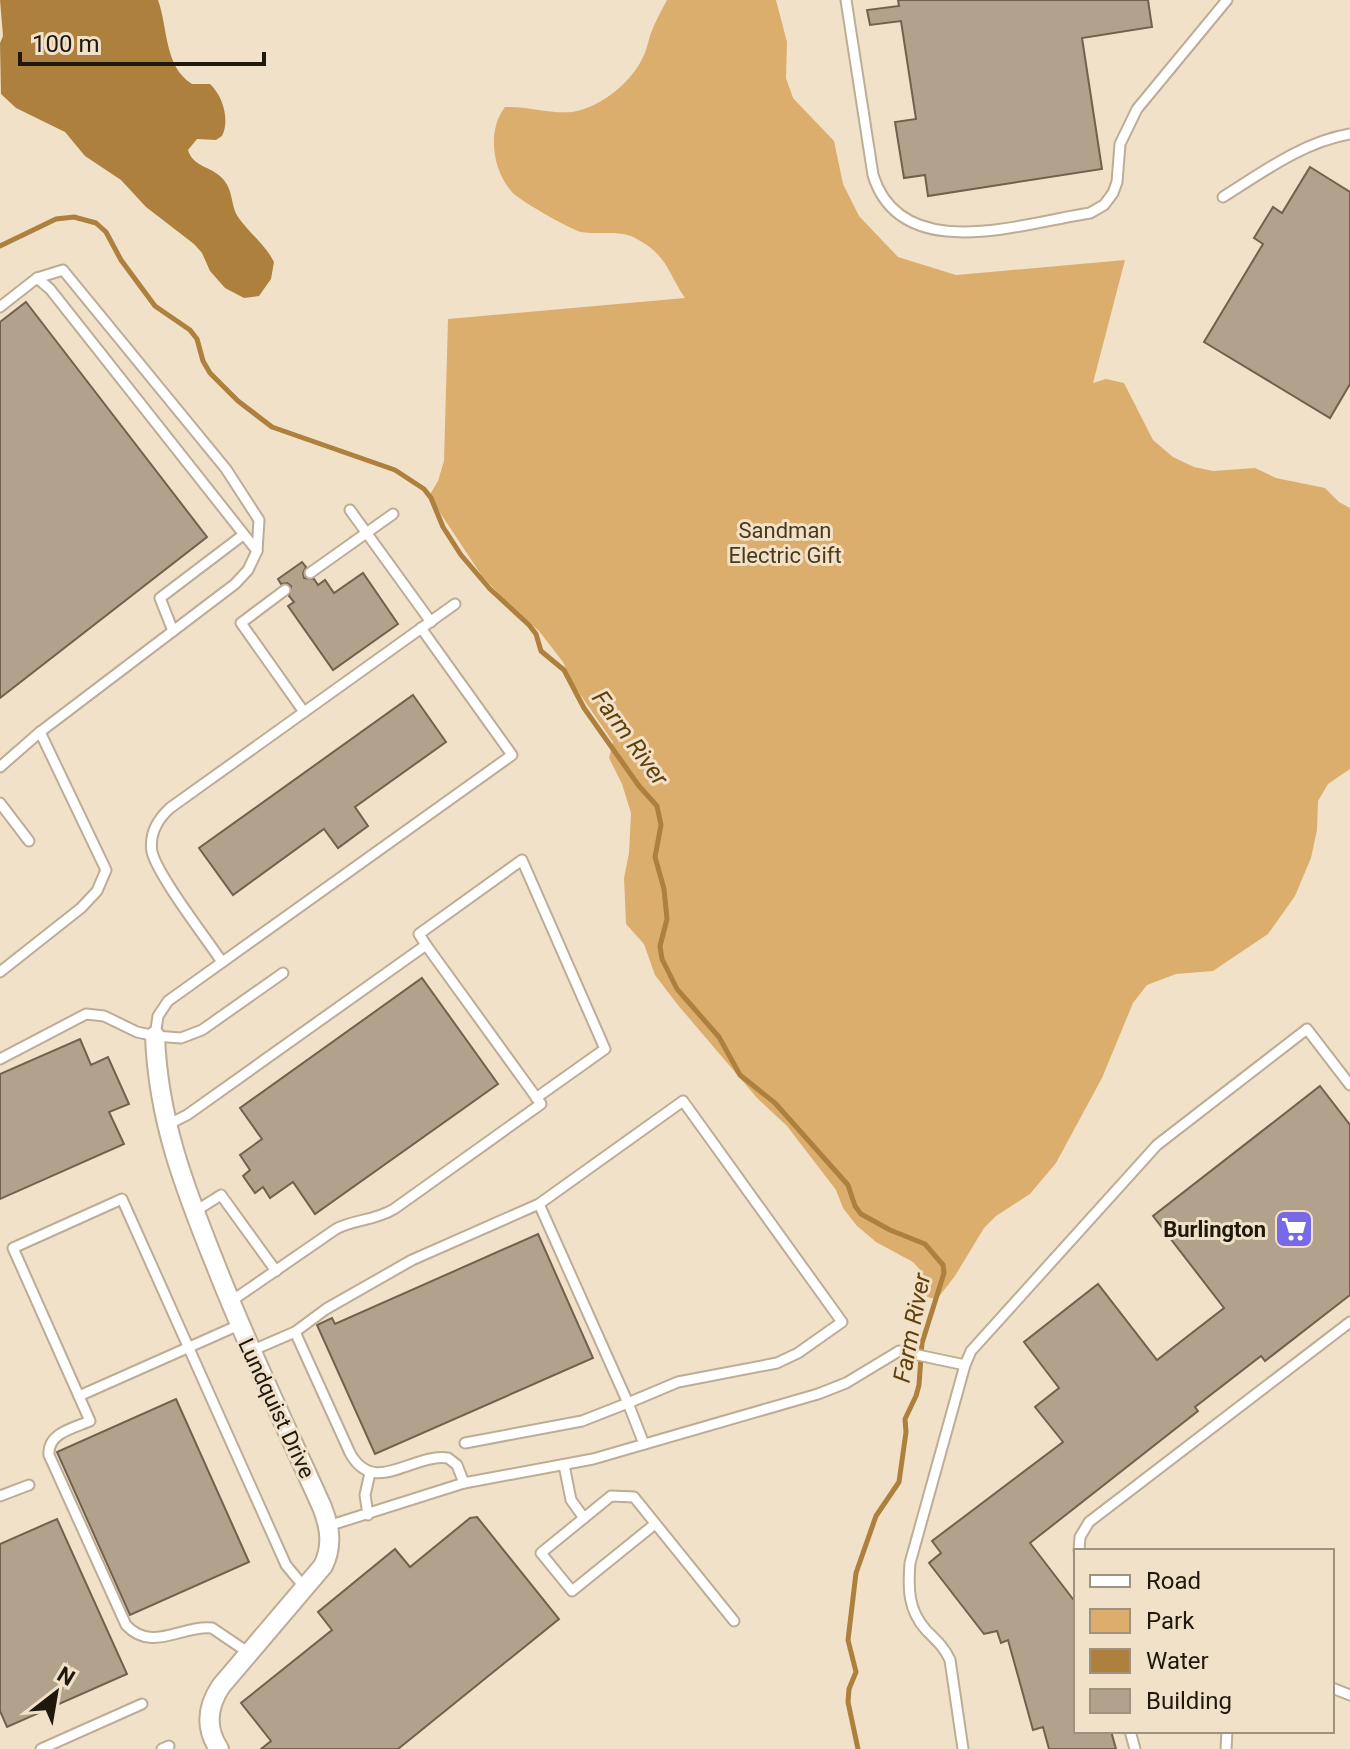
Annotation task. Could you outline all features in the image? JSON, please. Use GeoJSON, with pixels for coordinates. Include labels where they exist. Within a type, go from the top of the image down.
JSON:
{"type":"FeatureCollection","features":[{"type":"Feature","properties":{"kind":"street","name":"Lundquist Drive"},"geometry":{"type":"LineString","coordinates":[[155,1036],[159,1089],[178,1171],[239,1325],[322,1507],[330,1542],[327,1559],[212,1701],[210,1727],[219,1749]]}},
{"type":"Feature","properties":{"kind":"lane"},"geometry":{"type":"LineString","coordinates":[[846,0],[873,175],[879,190],[896,211],[913,222],[957,234],[1090,213],[1104,205],[1116,187],[1120,144],[1132,117],[1227,0]]}},
{"type":"Feature","properties":{"kind":"lane"},"geometry":{"type":"LineString","coordinates":[[1223,197],[1293,154],[1334,137],[1350,134]]}},
{"type":"Feature","properties":{"kind":"lane"},"geometry":{"type":"LineString","coordinates":[[0,307],[37,278],[63,270],[226,469],[259,520],[257,551],[248,570],[235,584],[40,732],[0,767]]}},
{"type":"Feature","properties":{"kind":"lane"},"geometry":{"type":"LineString","coordinates":[[37,278],[50,289],[257,551]]}},
{"type":"Feature","properties":{"kind":"lane"},"geometry":{"type":"LineString","coordinates":[[350,510],[431,622]]}},
{"type":"Feature","properties":{"kind":"lane"},"geometry":{"type":"LineString","coordinates":[[310,573],[393,514]]}},
{"type":"Feature","properties":{"kind":"lane"},"geometry":{"type":"LineString","coordinates":[[173,631],[160,598],[243,535]]}},
{"type":"Feature","properties":{"kind":"lane"},"geometry":{"type":"LineString","coordinates":[[285,590],[241,623],[304,712]]}},
{"type":"Feature","properties":{"kind":"lane"},"geometry":{"type":"LineString","coordinates":[[222,962],[158,865],[152,851],[155,828],[170,808],[455,604]]}},
{"type":"Feature","properties":{"kind":"lane"},"geometry":{"type":"LineString","coordinates":[[155,1036],[158,1016],[164,1006],[512,755],[421,628]]}},
{"type":"Feature","properties":{"kind":"lane"},"geometry":{"type":"LineString","coordinates":[[0,972],[81,908],[97,891],[106,870],[40,732]]}},
{"type":"Feature","properties":{"kind":"lane"},"geometry":{"type":"LineString","coordinates":[[0,803],[29,841]]}},
{"type":"Feature","properties":{"kind":"lane"},"geometry":{"type":"LineString","coordinates":[[230,1302],[336,1229],[353,1222],[377,1219],[394,1209],[541,1104],[536,1098],[426,945],[419,934],[522,860],[605,1049],[536,1098]]}},
{"type":"Feature","properties":{"kind":"lane"},"geometry":{"type":"LineString","coordinates":[[167,1125],[187,1115],[426,945]]}},
{"type":"Feature","properties":{"kind":"lane"},"geometry":{"type":"LineString","coordinates":[[0,1059],[86,1014],[104,1016],[137,1032],[155,1036],[181,1038],[197,1034],[283,973]]}},
{"type":"Feature","properties":{"kind":"lane"},"geometry":{"type":"LineString","coordinates":[[963,1749],[950,1660],[913,1611],[908,1590],[910,1563],[965,1365],[976,1345],[1157,1145],[1307,1029],[1350,1085]]}},
{"type":"Feature","properties":{"kind":"lane"},"geometry":{"type":"LineString","coordinates":[[251,1351],[295,1332],[326,1309],[412,1260],[539,1204],[683,1101],[842,1322],[798,1353],[777,1363],[678,1382],[582,1421],[465,1443]]}},
{"type":"Feature","properties":{"kind":"lane"},"geometry":{"type":"LineString","coordinates":[[194,1212],[221,1195],[276,1271]]}},
{"type":"Feature","properties":{"kind":"lane"},"geometry":{"type":"LineString","coordinates":[[249,1653],[212,1628],[149,1638],[134,1633],[126,1625],[48,1450],[53,1438],[90,1421],[13,1248],[122,1199],[286,1565],[305,1588]]}},
{"type":"Feature","properties":{"kind":"lane"},"geometry":{"type":"LineString","coordinates":[[539,1204],[644,1444]]}},
{"type":"Feature","properties":{"kind":"lane"},"geometry":{"type":"LineString","coordinates":[[1079,1549],[1080,1537],[1089,1522],[1350,1322]]}},
{"type":"Feature","properties":{"kind":"lane"},"geometry":{"type":"LineString","coordinates":[[79,1396],[239,1325]]}},
{"type":"Feature","properties":{"kind":"lane"},"geometry":{"type":"LineString","coordinates":[[295,1332],[358,1467],[370,1473],[382,1473],[442,1457],[457,1465],[464,1483]]}},
{"type":"Feature","properties":{"kind":"lane"},"geometry":{"type":"LineString","coordinates":[[328,1526],[464,1483],[564,1465],[829,1391],[895,1352],[906,1351],[965,1365]]}},
{"type":"Feature","properties":{"kind":"lane"},"geometry":{"type":"LineString","coordinates":[[564,1465],[571,1500],[584,1518]]}},
{"type":"Feature","properties":{"kind":"lane"},"geometry":{"type":"LineString","coordinates":[[368,1515],[365,1495],[370,1473]]}},
{"type":"Feature","properties":{"kind":"lane"},"geometry":{"type":"LineString","coordinates":[[0,1496],[29,1485]]}},
{"type":"Feature","properties":{"kind":"lane"},"geometry":{"type":"LineString","coordinates":[[655,1524],[572,1591],[541,1553],[611,1496],[634,1497],[734,1621]]}},
{"type":"Feature","properties":{"kind":"lane"},"geometry":{"type":"LineString","coordinates":[[41,1749],[142,1704]]}},
{"type":"Feature","properties":{"kind":"green space","name":"Sandman Electric Gift"},"geometry":{"type":"Polygon","coordinates":[[[667,0],[776,0],[787,42],[786,78],[793,98],[834,141],[843,184],[859,216],[898,257],[956,275],[1125,260],[1093,383],[1106,379],[1124,383],[1153,440],[1173,457],[1194,467],[1213,471],[1255,468],[1276,478],[1325,488],[1350,508],[1350,769],[1328,784],[1318,801],[1317,830],[1311,858],[1295,896],[1268,934],[1213,971],[1176,974],[1147,985],[1133,1003],[1102,1078],[1056,1163],[1030,1194],[996,1216],[984,1228],[937,1299],[927,1297],[922,1272],[913,1262],[876,1242],[857,1226],[843,1208],[836,1190],[787,1126],[757,1098],[655,975],[644,944],[626,924],[624,878],[631,813],[622,784],[609,758],[613,742],[573,684],[563,662],[539,631],[482,576],[429,496],[444,461],[448,319],[685,298],[661,258],[646,244],[623,234],[581,232],[517,196],[500,173],[494,150],[496,127],[505,107],[572,112],[583,110],[614,92],[638,66],[667,0]]]}},
{"type":"Feature","properties":{"kind":"water"},"geometry":{"type":"Polygon","coordinates":[[[0,0],[158,0],[176,68],[192,84],[210,84],[222,102],[225,123],[222,136],[216,140],[197,139],[188,150],[194,160],[217,173],[225,182],[238,217],[274,262],[271,279],[259,296],[244,298],[225,288],[210,271],[194,244],[146,207],[121,180],[85,156],[65,132],[16,108],[1,94],[0,43],[3,36],[0,0]]]}},
{"type":"Feature","properties":{"kind":"building"},"geometry":{"type":"Polygon","coordinates":[[[898,0],[1148,0],[1152,27],[1082,38],[1102,169],[928,196],[925,175],[904,178],[895,122],[916,119],[901,21],[870,25],[867,10],[899,6],[898,0]]]}},
{"type":"Feature","properties":{"kind":"building"},"geometry":{"type":"Polygon","coordinates":[[[1310,167],[1350,192],[1350,384],[1330,418],[1204,342],[1263,244],[1254,238],[1273,207],[1282,213],[1310,167]]]}},
{"type":"Feature","properties":{"kind":"building"},"geometry":{"type":"Polygon","coordinates":[[[26,302],[207,537],[0,698],[0,322],[26,302]]]}},
{"type":"Feature","properties":{"kind":"building"},"geometry":{"type":"Polygon","coordinates":[[[302,562],[306,567],[304,578],[314,579],[318,585],[325,580],[334,593],[363,573],[398,624],[333,670],[288,606],[294,602],[289,596],[291,586],[281,584],[278,579],[302,562]]]}},
{"type":"Feature","properties":{"kind":"building"},"geometry":{"type":"Polygon","coordinates":[[[413,695],[446,742],[355,807],[368,826],[338,848],[324,829],[233,895],[199,848],[413,695]]]}},
{"type":"Feature","properties":{"kind":"building"},"geometry":{"type":"Polygon","coordinates":[[[422,978],[498,1084],[315,1214],[293,1182],[270,1198],[263,1187],[255,1193],[243,1176],[250,1170],[240,1155],[262,1139],[240,1108],[422,978]]]}},
{"type":"Feature","properties":{"kind":"building"},"geometry":{"type":"Polygon","coordinates":[[[80,1039],[91,1065],[108,1057],[129,1104],[109,1112],[124,1144],[0,1199],[0,1074],[80,1039]]]}},
{"type":"Feature","properties":{"kind":"building"},"geometry":{"type":"Polygon","coordinates":[[[1320,1086],[1350,1125],[1350,1295],[1265,1361],[1261,1356],[1195,1407],[1198,1411],[1030,1543],[1074,1600],[1074,1733],[1112,1733],[1116,1749],[1049,1749],[1043,1727],[1033,1730],[1008,1640],[1001,1643],[997,1631],[984,1634],[929,1563],[941,1553],[932,1541],[1063,1442],[1035,1407],[1059,1388],[1024,1342],[1098,1284],[1157,1360],[1224,1308],[1153,1216],[1320,1086]]]}},
{"type":"Feature","properties":{"kind":"building"},"geometry":{"type":"Polygon","coordinates":[[[538,1234],[593,1358],[375,1454],[317,1325],[332,1318],[335,1324],[538,1234]]]}},
{"type":"Feature","properties":{"kind":"building"},"geometry":{"type":"Polygon","coordinates":[[[176,1399],[249,1562],[130,1615],[57,1452],[176,1399]]]}},
{"type":"Feature","properties":{"kind":"building"},"geometry":{"type":"Polygon","coordinates":[[[477,1517],[559,1619],[398,1749],[261,1749],[271,1741],[241,1703],[332,1630],[318,1612],[395,1549],[410,1567],[470,1518],[477,1517]]]}},
{"type":"Feature","properties":{"kind":"building"},"geometry":{"type":"Polygon","coordinates":[[[57,1519],[127,1674],[7,1727],[0,1711],[0,1544],[57,1519]]]}},
{"type":"Feature","properties":{"kind":"waterway","name":"Farm River"},"geometry":{"type":"LineString","coordinates":[[0,246],[56,219],[74,217],[96,223],[106,232],[121,260],[155,306],[190,330],[197,339],[210,373],[238,401],[272,427],[395,470],[424,489],[461,555],[490,589],[529,625],[536,634],[541,651],[564,670],[584,708],[639,786],[657,806],[661,825],[655,857],[664,889],[667,919],[660,946],[662,959],[677,989],[719,1037],[740,1075],[775,1103],[848,1185],[861,1214],[925,1244],[943,1265],[944,1273],[922,1343],[919,1385],[905,1419],[899,1482],[876,1516],[856,1573],[848,1640],[856,1672],[848,1702],[858,1749]]}},
{"type":"Feature","properties":{"kind":"place","name":"Burlington"},"geometry":{"type":"Point","coordinates":[1294,1229]}}]}
